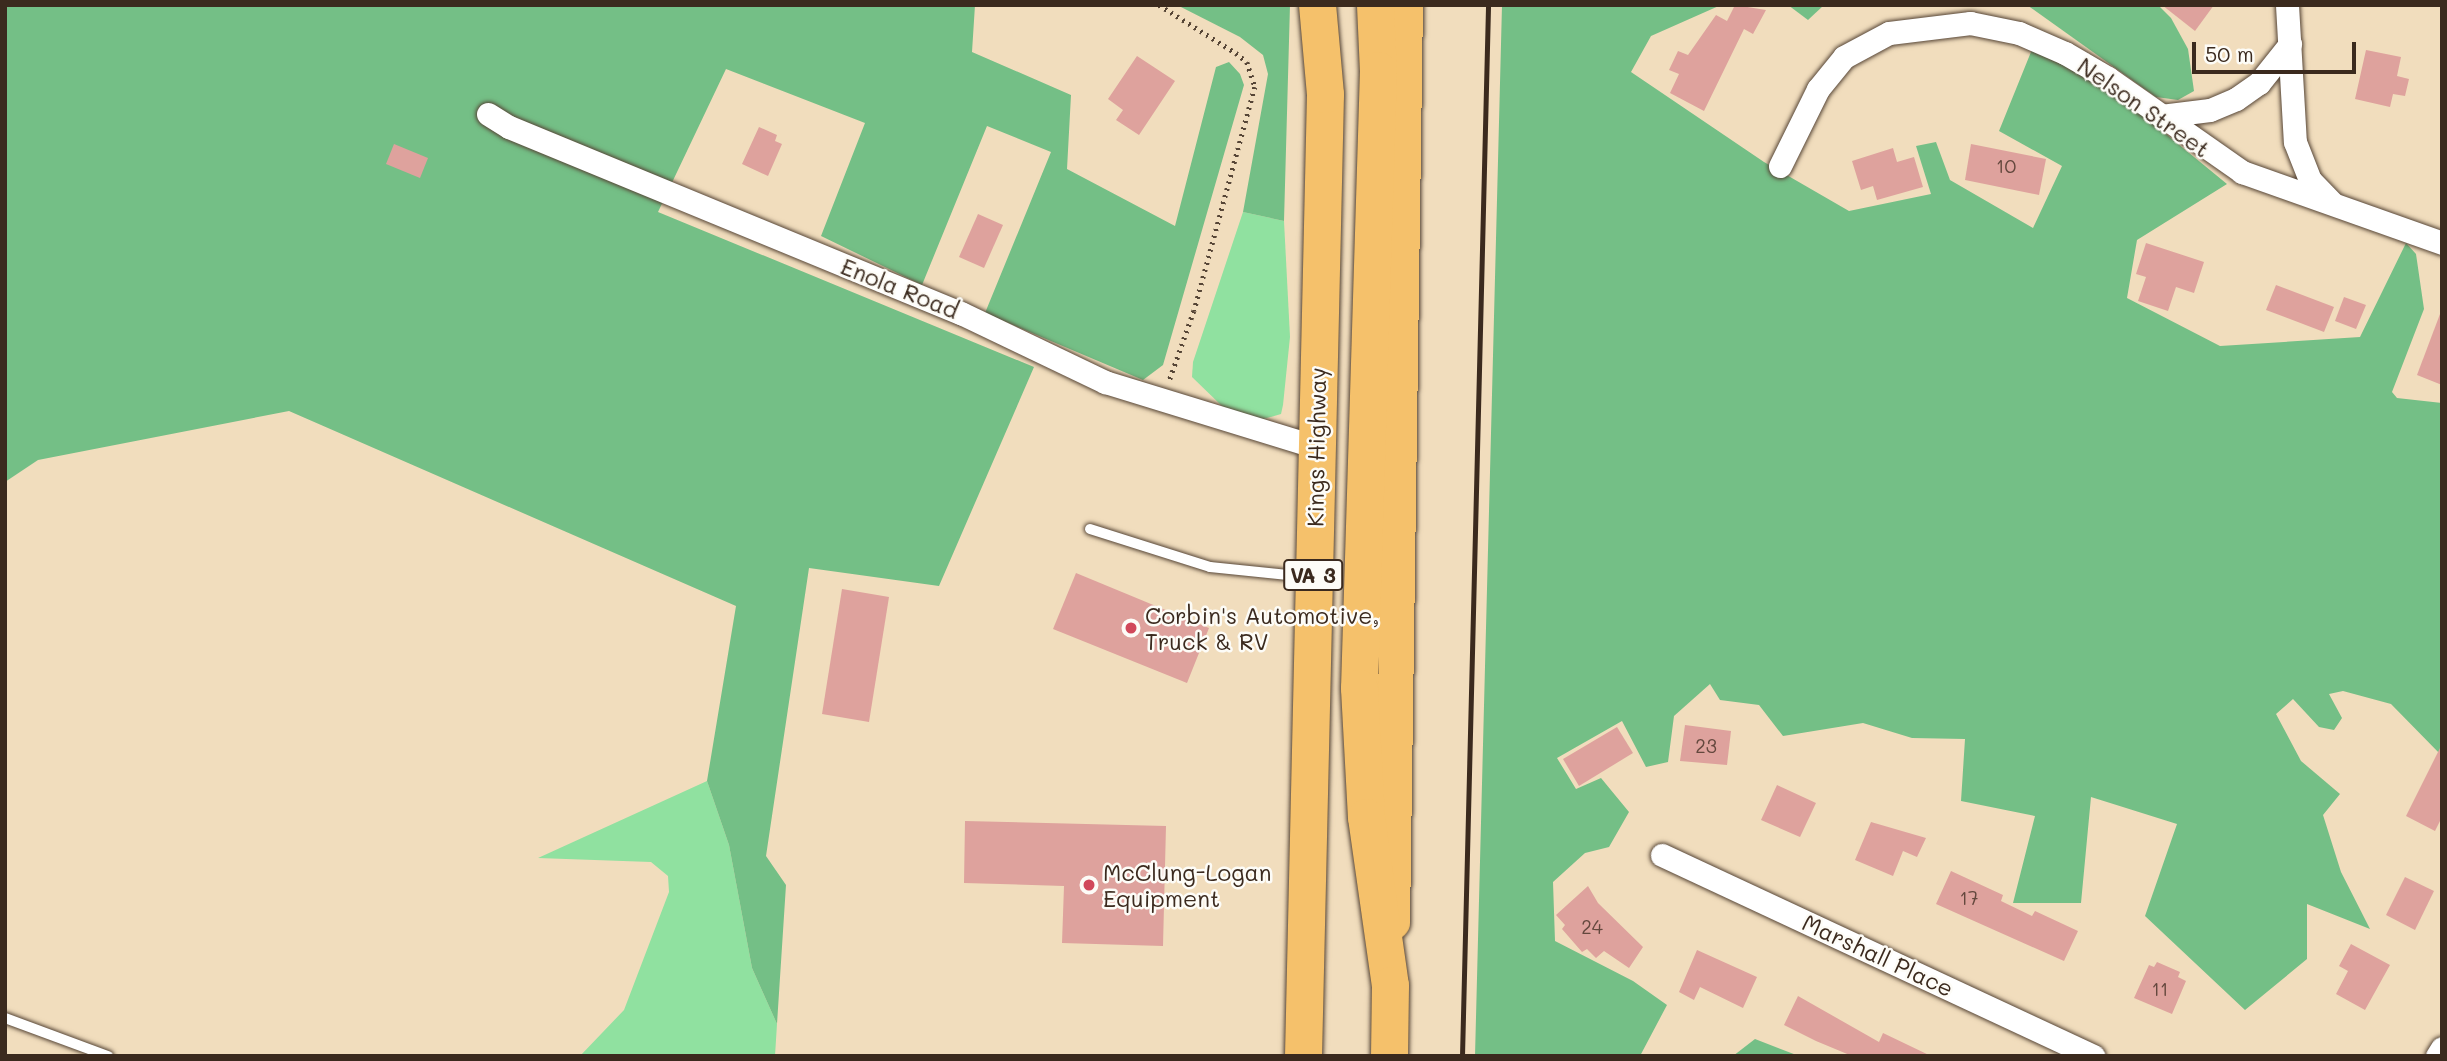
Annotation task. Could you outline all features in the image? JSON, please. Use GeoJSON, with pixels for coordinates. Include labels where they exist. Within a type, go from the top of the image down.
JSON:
{"type":"FeatureCollection","features":[{"type":"Feature","properties":{"kind":"highway","name":"VA 3"},"geometry":{"type":"LineString","coordinates":[[1317,5],[1325,94]]}},
{"type":"Feature","properties":{"kind":"highway","name":"VA 3"},"geometry":{"type":"LineString","coordinates":[[1375,5],[1378,70],[1359,688],[1366,817],[1390,985],[1389,1056]]}},
{"type":"Feature","properties":{"kind":"highway","name":"Kings Highway"},"geometry":{"type":"LineString","coordinates":[[1303,1056],[1325,94]]}},
{"type":"Feature","properties":{"kind":"main road","name":"Kings Highway"},"geometry":{"type":"LineString","coordinates":[[1325,94],[1326,5]]}},
{"type":"Feature","properties":{"kind":"main road"},"geometry":{"type":"LineString","coordinates":[[1390,985],[1405,5]]}},
{"type":"Feature","properties":{"kind":"street"},"geometry":{"type":"LineString","coordinates":[[2287,5],[2298,153],[2310,180],[2334,205]]}},
{"type":"Feature","properties":{"kind":"street","name":"Nelson Street"},"geometry":{"type":"LineString","coordinates":[[1780,166],[1818,89],[1844,57],[1889,33],[1936,24],[1970,23],[2020,33],[2108,78],[2242,172],[2442,243]]}},
{"type":"Feature","properties":{"kind":"street"},"geometry":{"type":"LineString","coordinates":[[2161,116],[2210,110],[2236,99],[2266,75],[2290,44]]}},
{"type":"Feature","properties":{"kind":"street","name":"Enola Road"},"geometry":{"type":"LineString","coordinates":[[488,114],[509,127],[961,313],[1105,382],[1162,403],[1316,447]]}},
{"type":"Feature","properties":{"kind":"street","name":"Marshall Place"},"geometry":{"type":"LineString","coordinates":[[1662,855],[2093,1056]]}},
{"type":"Feature","properties":{"kind":"street"},"geometry":{"type":"LineString","coordinates":[[2437,1056],[2442,1048]]}},
{"type":"Feature","properties":{"kind":"lane"},"geometry":{"type":"LineString","coordinates":[[1090,528],[1210,567],[1313,577]]}},
{"type":"Feature","properties":{"kind":"lane"},"geometry":{"type":"LineString","coordinates":[[5,1018],[108,1056]]}},
{"type":"Feature","properties":{"kind":"path"},"geometry":{"type":"LineString","coordinates":[[1159,5],[1247,62],[1255,87],[1198,298],[1162,403]]}},
{"type":"Feature","properties":{"kind":"green space"},"geometry":{"type":"Polygon","coordinates":[[[5,5],[975,5],[972,52],[1071,95],[1067,169],[1175,226],[1216,67],[1229,62],[1240,74],[1244,85],[1163,365],[1143,380],[985,313],[1051,152],[987,126],[922,285],[821,236],[865,123],[726,69],[658,212],[1034,367],[939,586],[809,568],[766,856],[786,885],[777,1024],[752,968],[729,845],[707,781],[736,606],[289,411],[38,460],[5,482],[5,5]]]}},
{"type":"Feature","properties":{"kind":"green space"},"geometry":{"type":"Polygon","coordinates":[[[1177,5],[1290,5],[1284,221],[1243,212],[1268,74],[1263,55],[1240,37],[1177,5]]]}},
{"type":"Feature","properties":{"kind":"green space"},"geometry":{"type":"Polygon","coordinates":[[[1502,5],[1721,5],[1651,36],[1631,72],[1764,162],[1849,211],[1931,194],[1916,146],[1936,142],[1950,180],[2033,228],[2062,166],[1999,131],[2033,47],[2122,98],[2227,184],[2137,240],[2127,298],[2220,346],[2360,337],[2406,243],[2416,254],[2424,309],[2392,392],[2397,398],[2442,403],[2442,756],[2391,704],[2343,691],[2329,694],[2342,718],[2334,730],[2319,727],[2293,699],[2276,714],[2301,761],[2340,794],[2323,815],[2341,872],[2370,929],[2307,904],[2307,959],[2245,1010],[2145,916],[2177,824],[2091,797],[2081,903],[2013,903],[2035,816],[1961,801],[1965,739],[1912,738],[1863,723],[1783,736],[1759,705],[1720,700],[1710,684],[1674,716],[1668,762],[1646,767],[1622,721],[1557,758],[1576,789],[1601,778],[1629,812],[1609,847],[1585,853],[1553,882],[1555,941],[1633,981],[1667,1005],[1640,1056],[1475,1056],[1502,5]]]}},
{"type":"Feature","properties":{"kind":"green space"},"geometry":{"type":"Polygon","coordinates":[[[1788,5],[1824,5],[1808,20],[1788,5]]]}},
{"type":"Feature","properties":{"kind":"green space"},"geometry":{"type":"Polygon","coordinates":[[[2027,5],[2158,5],[2171,18],[2188,49],[2194,91],[2178,100],[2156,97],[2027,5]]]}},
{"type":"Feature","properties":{"kind":"green space"},"geometry":{"type":"Polygon","coordinates":[[[1243,212],[1284,221],[1290,337],[1283,405],[1281,414],[1260,420],[1225,409],[1192,377],[1193,362],[1243,212]]]}},
{"type":"Feature","properties":{"kind":"green space"},"geometry":{"type":"Polygon","coordinates":[[[707,781],[729,845],[752,968],[777,1024],[775,1056],[580,1056],[624,1010],[669,892],[668,876],[651,862],[538,858],[707,781]]]}},
{"type":"Feature","properties":{"kind":"green space"},"geometry":{"type":"Polygon","coordinates":[[[1755,1039],[1799,1056],[1733,1056],[1755,1039]]]}},
{"type":"Feature","properties":{"kind":"building"},"geometry":{"type":"Polygon","coordinates":[[[1735,5],[1766,10],[1753,34],[1744,29],[1704,111],[1670,93],[1679,74],[1669,70],[1678,51],[1688,55],[1716,15],[1727,21],[1735,5]]]}},
{"type":"Feature","properties":{"kind":"building"},"geometry":{"type":"Polygon","coordinates":[[[2162,5],[2214,5],[2195,31],[2162,5]]]}},
{"type":"Feature","properties":{"kind":"building"},"geometry":{"type":"Polygon","coordinates":[[[2366,50],[2401,57],[2397,76],[2409,79],[2405,96],[2393,94],[2390,107],[2355,99],[2366,50]]]}},
{"type":"Feature","properties":{"kind":"building"},"geometry":{"type":"Polygon","coordinates":[[[1137,56],[1175,81],[1139,135],[1116,120],[1123,110],[1108,99],[1137,56]]]}},
{"type":"Feature","properties":{"kind":"building"},"geometry":{"type":"Polygon","coordinates":[[[759,127],[777,135],[775,141],[782,144],[768,176],[742,164],[759,127]]]}},
{"type":"Feature","properties":{"kind":"building"},"geometry":{"type":"Polygon","coordinates":[[[394,144],[428,158],[420,178],[386,164],[394,144]]]}},
{"type":"Feature","properties":{"kind":"building"},"geometry":{"type":"Polygon","coordinates":[[[1971,144],[2046,159],[2039,195],[1965,180],[1971,144]]]}},
{"type":"Feature","properties":{"kind":"building"},"geometry":{"type":"Polygon","coordinates":[[[1893,148],[1897,162],[1914,157],[1923,187],[1877,200],[1873,186],[1861,190],[1852,161],[1893,148]]]}},
{"type":"Feature","properties":{"kind":"building"},"geometry":{"type":"Polygon","coordinates":[[[978,214],[1003,225],[984,268],[959,257],[978,214]]]}},
{"type":"Feature","properties":{"kind":"building"},"geometry":{"type":"Polygon","coordinates":[[[2146,243],[2204,262],[2194,293],[2176,287],[2168,311],[2138,301],[2146,277],[2136,274],[2146,243]]]}},
{"type":"Feature","properties":{"kind":"building"},"geometry":{"type":"Polygon","coordinates":[[[2276,285],[2334,307],[2324,332],[2266,310],[2276,285]]]}},
{"type":"Feature","properties":{"kind":"building"},"geometry":{"type":"Polygon","coordinates":[[[2344,297],[2366,305],[2356,329],[2335,321],[2344,297]]]}},
{"type":"Feature","properties":{"kind":"building"},"geometry":{"type":"Polygon","coordinates":[[[2440,314],[2442,315],[2442,385],[2417,375],[2440,314]]]}},
{"type":"Feature","properties":{"kind":"building","name":"Corbin's Automotive, Truck & RV"},"geometry":{"type":"Polygon","coordinates":[[[1076,573],[1209,628],[1187,683],[1053,629],[1076,573]]]}},
{"type":"Feature","properties":{"kind":"building"},"geometry":{"type":"Polygon","coordinates":[[[842,589],[889,597],[869,722],[822,714],[842,589]]]}},
{"type":"Feature","properties":{"kind":"building"},"geometry":{"type":"Polygon","coordinates":[[[1685,725],[1731,731],[1727,765],[1680,761],[1685,725]]]}},
{"type":"Feature","properties":{"kind":"building"},"geometry":{"type":"Polygon","coordinates":[[[1617,727],[1633,753],[1579,786],[1563,759],[1617,727]]]}},
{"type":"Feature","properties":{"kind":"building"},"geometry":{"type":"Polygon","coordinates":[[[2442,744],[2442,817],[2435,831],[2406,816],[2442,744]]]}},
{"type":"Feature","properties":{"kind":"building"},"geometry":{"type":"Polygon","coordinates":[[[1777,785],[1816,803],[1800,837],[1761,820],[1777,785]]]}},
{"type":"Feature","properties":{"kind":"building","name":"McClung-Logan Equipment"},"geometry":{"type":"Polygon","coordinates":[[[965,821],[1166,826],[1163,946],[1062,943],[1064,886],[964,883],[965,821]]]}},
{"type":"Feature","properties":{"kind":"building"},"geometry":{"type":"Polygon","coordinates":[[[1871,822],[1926,838],[1917,857],[1903,851],[1893,876],[1855,860],[1871,822]]]}},
{"type":"Feature","properties":{"kind":"building"},"geometry":{"type":"Polygon","coordinates":[[[1951,871],[2003,895],[2001,901],[2032,916],[2035,911],[2078,931],[2064,961],[1936,904],[1951,871]]]}},
{"type":"Feature","properties":{"kind":"building"},"geometry":{"type":"Polygon","coordinates":[[[2405,877],[2434,891],[2415,930],[2386,915],[2405,877]]]}},
{"type":"Feature","properties":{"kind":"building"},"geometry":{"type":"Polygon","coordinates":[[[1588,886],[1598,903],[1643,947],[1629,968],[1604,951],[1596,958],[1587,949],[1582,952],[1562,929],[1565,925],[1556,915],[1588,886]]]}},
{"type":"Feature","properties":{"kind":"building"},"geometry":{"type":"Polygon","coordinates":[[[2351,944],[2390,965],[2365,1010],[2336,994],[2348,971],[2339,966],[2351,944]]]}},
{"type":"Feature","properties":{"kind":"building"},"geometry":{"type":"Polygon","coordinates":[[[1697,950],[1757,977],[1743,1008],[1700,987],[1694,1000],[1679,992],[1697,950]]]}},
{"type":"Feature","properties":{"kind":"building"},"geometry":{"type":"Polygon","coordinates":[[[2157,962],[2180,972],[2178,977],[2186,981],[2172,1014],[2134,998],[2149,965],[2154,967],[2157,962]]]}},
{"type":"Feature","properties":{"kind":"building"},"geometry":{"type":"Polygon","coordinates":[[[1798,996],[1879,1042],[1883,1033],[1931,1056],[1852,1056],[1816,1041],[1784,1025],[1798,996]]]}},
{"type":"Feature","properties":{"kind":"railway"},"geometry":{"type":"LineString","coordinates":[[1462,1056],[1488,5]]}},
{"type":"Feature","properties":{"kind":"place","name":"Corbin's Automotive, Truck & RV"},"geometry":{"type":"Point","coordinates":[1131,628]}},
{"type":"Feature","properties":{"kind":"place","name":"McClung-Logan Equipment"},"geometry":{"type":"Point","coordinates":[1089,885]}}]}
